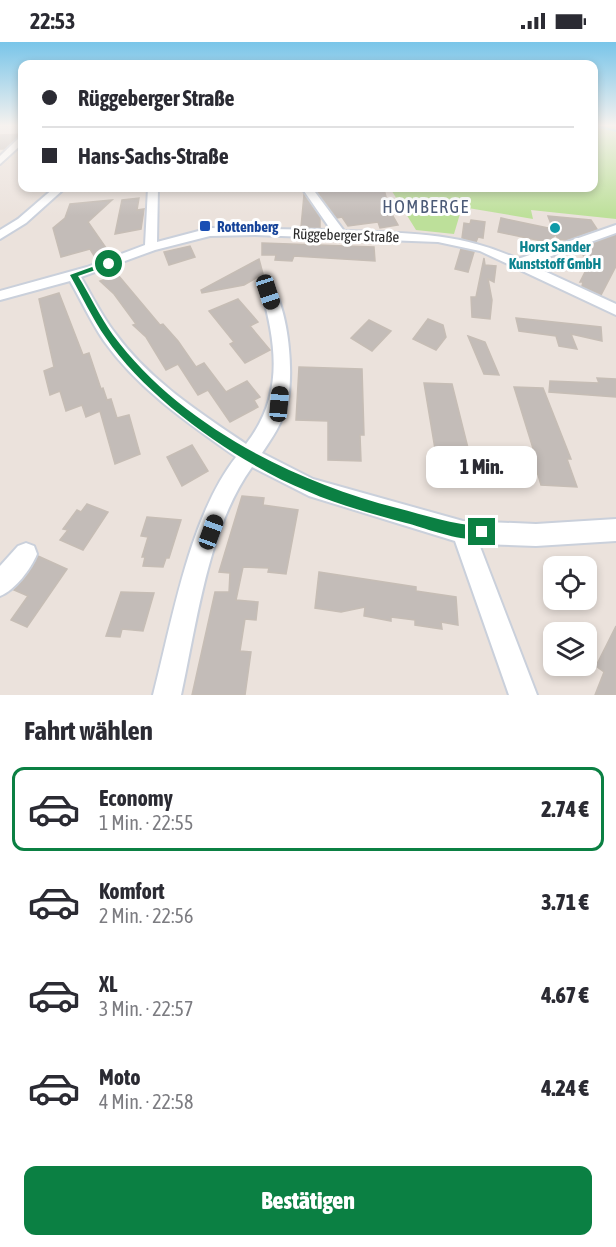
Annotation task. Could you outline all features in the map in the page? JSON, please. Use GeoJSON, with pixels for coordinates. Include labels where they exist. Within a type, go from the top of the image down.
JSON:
{"type":"FeatureCollection","features":[{"type":"Feature","properties":{"kind":"street"},"geometry":{"type":"LineString","coordinates":[[0,236],[55,192]]}},
{"type":"Feature","properties":{"kind":"street"},"geometry":{"type":"LineString","coordinates":[[151,247],[153,192]]}},
{"type":"Feature","properties":{"kind":"street"},"geometry":{"type":"LineString","coordinates":[[310,192],[340,234]]}},
{"type":"Feature","properties":{"kind":"street"},"geometry":{"type":"LineString","coordinates":[[517,264],[616,229]]}},
{"type":"Feature","properties":{"kind":"street","name":"Rüggeberger Straße"},"geometry":{"type":"LineString","coordinates":[[0,296],[74,275],[151,247],[210,232],[340,234],[462,242],[517,264],[616,310]]}},
{"type":"Feature","properties":{"kind":"street"},"geometry":{"type":"LineString","coordinates":[[74,275],[109,336],[133,365],[173,403],[249,456],[309,487],[463,532],[536,535],[616,530]]}},
{"type":"Feature","properties":{"kind":"street"},"geometry":{"type":"LineString","coordinates":[[167,695],[196,576],[227,488],[272,422],[279,404],[281,383],[276,316],[268,292]]}},
{"type":"Feature","properties":{"kind":"street"},"geometry":{"type":"LineString","coordinates":[[463,532],[523,695]]}},
{"type":"Feature","properties":{"kind":"street"},"geometry":{"type":"LineString","coordinates":[[0,584],[26,554]]}},
{"type":"Feature","properties":{"kind":"green space"},"geometry":{"type":"Polygon","coordinates":[[[598,155],[616,155],[616,219],[531,210],[533,219],[462,207],[454,234],[416,230],[392,192],[598,192],[598,155]]]}},
{"type":"Feature","properties":{"kind":"building"},"geometry":{"type":"Polygon","coordinates":[[[318,192],[385,192],[389,209],[398,225],[380,228],[378,222],[348,226],[342,217],[337,218],[318,192]]]}},
{"type":"Feature","properties":{"kind":"building"},"geometry":{"type":"Polygon","coordinates":[[[304,195],[320,218],[320,228],[301,227],[304,195]]]}},
{"type":"Feature","properties":{"kind":"building"},"geometry":{"type":"Polygon","coordinates":[[[139,198],[137,210],[144,209],[141,229],[115,234],[122,200],[139,198]]]}},
{"type":"Feature","properties":{"kind":"building"},"geometry":{"type":"Polygon","coordinates":[[[112,200],[88,222],[111,255],[96,259],[90,249],[61,257],[53,228],[65,218],[70,204],[112,200]]]}},
{"type":"Feature","properties":{"kind":"building"},"geometry":{"type":"Polygon","coordinates":[[[548,216],[591,220],[597,229],[566,240],[558,239],[556,235],[546,242],[498,232],[501,218],[553,229],[548,216]]]}},
{"type":"Feature","properties":{"kind":"building"},"geometry":{"type":"Polygon","coordinates":[[[471,220],[485,222],[483,238],[478,237],[476,242],[462,238],[464,223],[470,224],[471,220]]]}},
{"type":"Feature","properties":{"kind":"building"},"geometry":{"type":"Polygon","coordinates":[[[616,235],[616,266],[601,295],[582,286],[583,282],[580,282],[588,266],[580,248],[616,235]]]}},
{"type":"Feature","properties":{"kind":"building"},"geometry":{"type":"Polygon","coordinates":[[[262,243],[374,247],[375,261],[294,256],[292,261],[275,260],[276,255],[262,255],[262,243]]]}},
{"type":"Feature","properties":{"kind":"building"},"geometry":{"type":"Polygon","coordinates":[[[190,246],[195,257],[169,265],[164,252],[190,246]]]}},
{"type":"Feature","properties":{"kind":"building"},"geometry":{"type":"Polygon","coordinates":[[[461,249],[474,252],[468,272],[455,269],[461,249]]]}},
{"type":"Feature","properties":{"kind":"building"},"geometry":{"type":"Polygon","coordinates":[[[484,258],[485,265],[496,266],[494,282],[488,279],[492,300],[490,319],[472,317],[471,297],[476,297],[484,258]]]}},
{"type":"Feature","properties":{"kind":"building"},"geometry":{"type":"Polygon","coordinates":[[[259,259],[263,274],[244,285],[202,293],[201,290],[259,259]]]}},
{"type":"Feature","properties":{"kind":"building"},"geometry":{"type":"Polygon","coordinates":[[[118,275],[160,325],[163,324],[178,341],[196,367],[204,363],[226,392],[247,381],[260,397],[254,400],[258,407],[230,422],[208,390],[198,395],[178,364],[166,370],[146,337],[133,325],[136,324],[114,294],[100,281],[118,275]]]}},
{"type":"Feature","properties":{"kind":"building"},"geometry":{"type":"Polygon","coordinates":[[[59,293],[83,355],[89,353],[101,389],[103,388],[107,400],[111,399],[117,418],[129,415],[140,454],[115,464],[100,411],[86,417],[82,405],[66,411],[60,391],[50,395],[44,371],[54,367],[39,299],[59,293]]]}},
{"type":"Feature","properties":{"kind":"building"},"geometry":{"type":"Polygon","coordinates":[[[238,299],[258,322],[250,326],[270,350],[245,363],[230,344],[234,342],[209,311],[238,299]]]}},
{"type":"Feature","properties":{"kind":"building"},"geometry":{"type":"Polygon","coordinates":[[[516,318],[601,327],[602,341],[571,334],[577,349],[559,346],[556,336],[519,331],[516,318]]]}},
{"type":"Feature","properties":{"kind":"building"},"geometry":{"type":"Polygon","coordinates":[[[428,319],[443,325],[446,337],[436,350],[413,339],[428,319]]]}},
{"type":"Feature","properties":{"kind":"building"},"geometry":{"type":"Polygon","coordinates":[[[369,320],[391,331],[372,351],[351,338],[369,320]]]}},
{"type":"Feature","properties":{"kind":"building"},"geometry":{"type":"Polygon","coordinates":[[[468,336],[485,342],[499,375],[484,374],[468,336]]]}},
{"type":"Feature","properties":{"kind":"building"},"geometry":{"type":"Polygon","coordinates":[[[299,367],[362,369],[364,435],[360,435],[361,461],[328,460],[328,421],[296,420],[299,367]]]}},
{"type":"Feature","properties":{"kind":"building"},"geometry":{"type":"Polygon","coordinates":[[[597,378],[616,379],[616,397],[549,392],[550,381],[599,383],[597,378]]]}},
{"type":"Feature","properties":{"kind":"building"},"geometry":{"type":"Polygon","coordinates":[[[424,383],[452,384],[470,456],[466,456],[472,484],[437,483],[432,454],[436,455],[424,383]]]}},
{"type":"Feature","properties":{"kind":"building"},"geometry":{"type":"Polygon","coordinates":[[[514,387],[543,388],[571,459],[567,459],[577,487],[541,485],[533,458],[536,458],[514,387]]]}},
{"type":"Feature","properties":{"kind":"building"},"geometry":{"type":"Polygon","coordinates":[[[192,445],[208,471],[182,486],[167,457],[192,445]]]}},
{"type":"Feature","properties":{"kind":"building"},"geometry":{"type":"Polygon","coordinates":[[[242,496],[264,498],[263,505],[298,510],[286,574],[268,572],[269,568],[243,567],[236,600],[258,602],[256,620],[245,619],[240,651],[251,652],[245,695],[192,695],[215,592],[229,592],[230,573],[219,572],[242,496]]]}},
{"type":"Feature","properties":{"kind":"building"},"geometry":{"type":"Polygon","coordinates":[[[87,504],[108,512],[83,550],[60,540],[68,530],[63,529],[77,510],[81,512],[87,504]]]}},
{"type":"Feature","properties":{"kind":"building"},"geometry":{"type":"Polygon","coordinates":[[[147,517],[181,520],[169,558],[166,558],[163,567],[143,566],[145,557],[142,557],[148,537],[141,536],[147,517]]]}},
{"type":"Feature","properties":{"kind":"building"},"geometry":{"type":"Polygon","coordinates":[[[38,556],[67,569],[27,627],[11,620],[28,596],[14,590],[28,574],[38,556]]]}},
{"type":"Feature","properties":{"kind":"building"},"geometry":{"type":"Polygon","coordinates":[[[319,572],[416,587],[416,591],[456,597],[458,625],[441,622],[442,629],[415,625],[415,620],[391,617],[391,621],[364,616],[365,607],[341,612],[315,608],[319,572]]]}},
{"type":"Feature","properties":{"kind":"building"},"geometry":{"type":"Polygon","coordinates":[[[121,592],[154,593],[143,631],[122,629],[120,637],[106,636],[121,592]]]}},
{"type":"Feature","properties":{"kind":"building"},"geometry":{"type":"Polygon","coordinates":[[[616,626],[616,695],[595,695],[604,672],[597,667],[616,626]]]}},
{"type":"Feature","properties":{"kind":"place","name":"Rottenberg"},"geometry":{"type":"Point","coordinates":[205,226]}},
{"type":"Feature","properties":{"kind":"place","name":"Horst Sander Kunststoff GmbH"},"geometry":{"type":"Point","coordinates":[555,228]}},
{"type":"Feature","properties":{"kind":"district","name":"HOMBERGE"},"geometry":{"type":"Point","coordinates":[426,206]}},
{"type":"Feature","properties":{"kind":"route"},"geometry":{"type":"LineString","coordinates":[[109,264],[74,275],[109,336],[133,365],[173,403],[249,456],[309,487],[463,532],[482,532]]}}]}
